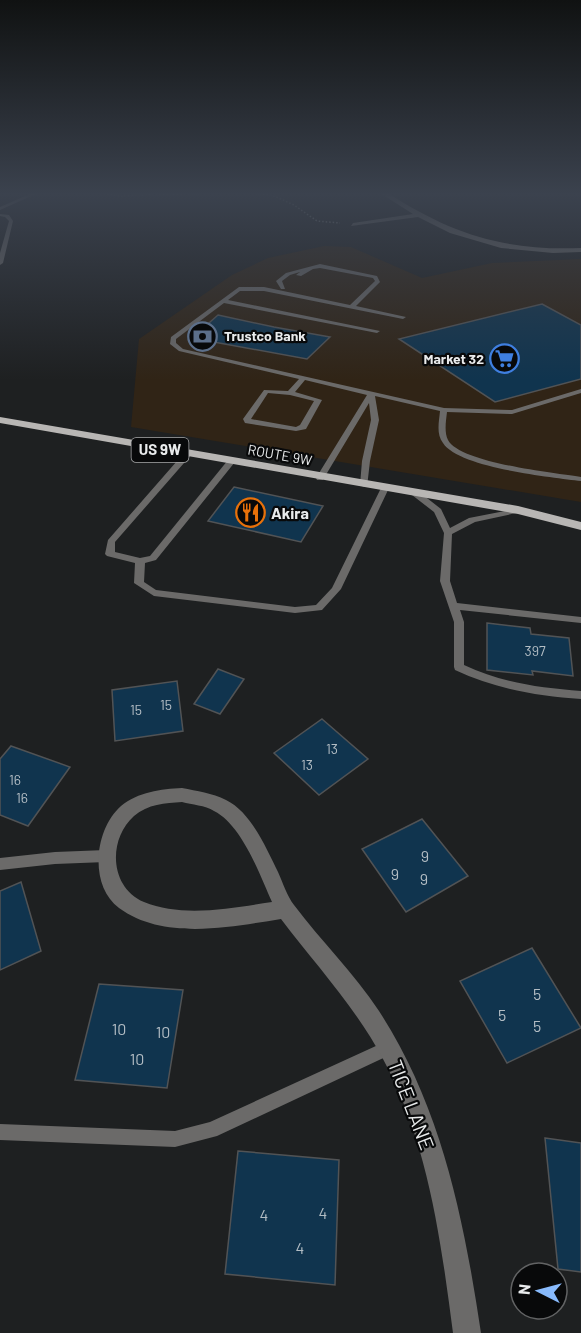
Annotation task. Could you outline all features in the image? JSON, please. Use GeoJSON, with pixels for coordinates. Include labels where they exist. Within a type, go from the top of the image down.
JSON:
{"type":"FeatureCollection","features":[{"type":"Feature","properties":{"kind":"main road","name":"ROUTE 9W"},"geometry":{"type":"LineString","coordinates":[[0,420],[320,478],[518,510],[581,523]]}},
{"type":"Feature","properties":{"kind":"street","name":"TICE LANE"},"geometry":{"type":"LineString","coordinates":[[285,909],[217,920],[166,916],[138,909],[120,897],[108,882],[106,856],[118,824],[127,811],[141,802],[163,796],[182,795],[207,801],[232,814],[264,864],[285,909],[370,1017],[404,1076],[432,1155],[456,1254],[467,1333]]}},
{"type":"Feature","properties":{"kind":"lane"},"geometry":{"type":"LineString","coordinates":[[281,290],[279,281],[288,274],[320,266],[368,275],[378,281],[351,307]]}},
{"type":"Feature","properties":{"kind":"lane"},"geometry":{"type":"LineString","coordinates":[[299,275],[311,268]]}},
{"type":"Feature","properties":{"kind":"lane"},"geometry":{"type":"LineString","coordinates":[[281,290],[289,283]]}},
{"type":"Feature","properties":{"kind":"lane"},"geometry":{"type":"LineString","coordinates":[[403,316],[351,307],[281,290],[239,289],[174,338],[173,344],[181,350],[444,410],[512,412],[581,391]]}},
{"type":"Feature","properties":{"kind":"lane"},"geometry":{"type":"LineString","coordinates":[[223,301],[377,331]]}},
{"type":"Feature","properties":{"kind":"lane"},"geometry":{"type":"LineString","coordinates":[[290,393],[304,378]]}},
{"type":"Feature","properties":{"kind":"lane"},"geometry":{"type":"LineString","coordinates":[[266,391],[290,393],[318,400],[303,427],[296,429],[248,421],[247,418],[266,391]]}},
{"type":"Feature","properties":{"kind":"lane"},"geometry":{"type":"LineString","coordinates":[[320,478],[371,394]]}},
{"type":"Feature","properties":{"kind":"lane"},"geometry":{"type":"LineString","coordinates":[[364,485],[366,461],[375,420],[371,394]]}},
{"type":"Feature","properties":{"kind":"lane"},"geometry":{"type":"LineString","coordinates":[[444,410],[441,430],[446,444],[459,453],[482,461],[581,479]]}},
{"type":"Feature","properties":{"kind":"lane"},"geometry":{"type":"LineString","coordinates":[[187,454],[111,542],[110,554],[140,561],[153,558],[231,462]]}},
{"type":"Feature","properties":{"kind":"lane"},"geometry":{"type":"LineString","coordinates":[[140,561],[139,583],[154,593],[295,610],[319,608],[336,589],[385,488]]}},
{"type":"Feature","properties":{"kind":"lane"},"geometry":{"type":"LineString","coordinates":[[415,493],[438,511],[448,533],[445,581],[459,622],[459,668],[484,680],[514,688],[581,695]]}},
{"type":"Feature","properties":{"kind":"lane"},"geometry":{"type":"LineString","coordinates":[[448,533],[472,520],[518,510]]}},
{"type":"Feature","properties":{"kind":"lane"},"geometry":{"type":"LineString","coordinates":[[454,606],[581,620]]}},
{"type":"Feature","properties":{"kind":"lane"},"geometry":{"type":"LineString","coordinates":[[0,864],[55,858],[106,856]]}},
{"type":"Feature","properties":{"kind":"lane"},"geometry":{"type":"LineString","coordinates":[[0,1132],[175,1139],[211,1130],[388,1048]]}},
{"type":"Feature","properties":{"kind":"shaded area"},"geometry":{"type":"Polygon","coordinates":[[[281,255],[370,255],[422,278],[492,263],[581,259],[581,502],[131,427],[139,339],[232,275],[268,258],[281,255]]]}},
{"type":"Feature","properties":{"kind":"building","name":"Market 32"},"geometry":{"type":"Polygon","coordinates":[[[542,304],[581,325],[581,379],[495,402],[399,339],[542,304]]]}},
{"type":"Feature","properties":{"kind":"building"},"geometry":{"type":"Polygon","coordinates":[[[218,315],[330,337],[307,359],[192,338],[218,315]]]}},
{"type":"Feature","properties":{"kind":"building"},"geometry":{"type":"Polygon","coordinates":[[[234,487],[323,506],[301,542],[208,521],[234,487]]]}},
{"type":"Feature","properties":{"kind":"building"},"geometry":{"type":"Polygon","coordinates":[[[487,623],[530,628],[531,634],[569,638],[573,676],[532,671],[533,675],[487,670],[487,623]]]}},
{"type":"Feature","properties":{"kind":"building"},"geometry":{"type":"Polygon","coordinates":[[[218,669],[244,679],[220,714],[194,704],[218,669]]]}},
{"type":"Feature","properties":{"kind":"building"},"geometry":{"type":"Polygon","coordinates":[[[177,681],[183,731],[115,741],[112,690],[177,681]]]}},
{"type":"Feature","properties":{"kind":"building"},"geometry":{"type":"Polygon","coordinates":[[[322,719],[368,759],[319,795],[274,753],[322,719]]]}},
{"type":"Feature","properties":{"kind":"building"},"geometry":{"type":"Polygon","coordinates":[[[11,746],[70,767],[28,826],[0,815],[0,759],[11,746]]]}},
{"type":"Feature","properties":{"kind":"building"},"geometry":{"type":"Polygon","coordinates":[[[422,819],[468,876],[406,912],[362,849],[422,819]]]}},
{"type":"Feature","properties":{"kind":"building"},"geometry":{"type":"Polygon","coordinates":[[[21,882],[41,951],[0,970],[0,891],[21,882]]]}},
{"type":"Feature","properties":{"kind":"building"},"geometry":{"type":"Polygon","coordinates":[[[532,948],[581,1028],[507,1063],[460,981],[532,948]]]}},
{"type":"Feature","properties":{"kind":"building"},"geometry":{"type":"Polygon","coordinates":[[[99,984],[183,990],[167,1088],[75,1080],[99,984]]]}},
{"type":"Feature","properties":{"kind":"building"},"geometry":{"type":"Polygon","coordinates":[[[545,1138],[581,1143],[581,1272],[569,1270],[569,1261],[557,1261],[545,1138]]]}},
{"type":"Feature","properties":{"kind":"building"},"geometry":{"type":"Polygon","coordinates":[[[238,1151],[339,1160],[335,1285],[225,1274],[238,1151]]]}},
{"type":"Feature","properties":{"kind":"place","name":"Trustco Bank"},"geometry":{"type":"Point","coordinates":[203,336]}},
{"type":"Feature","properties":{"kind":"place","name":"Market 32"},"geometry":{"type":"Point","coordinates":[505,359]}},
{"type":"Feature","properties":{"kind":"place","name":"Akira"},"geometry":{"type":"Point","coordinates":[250,513]}}]}
